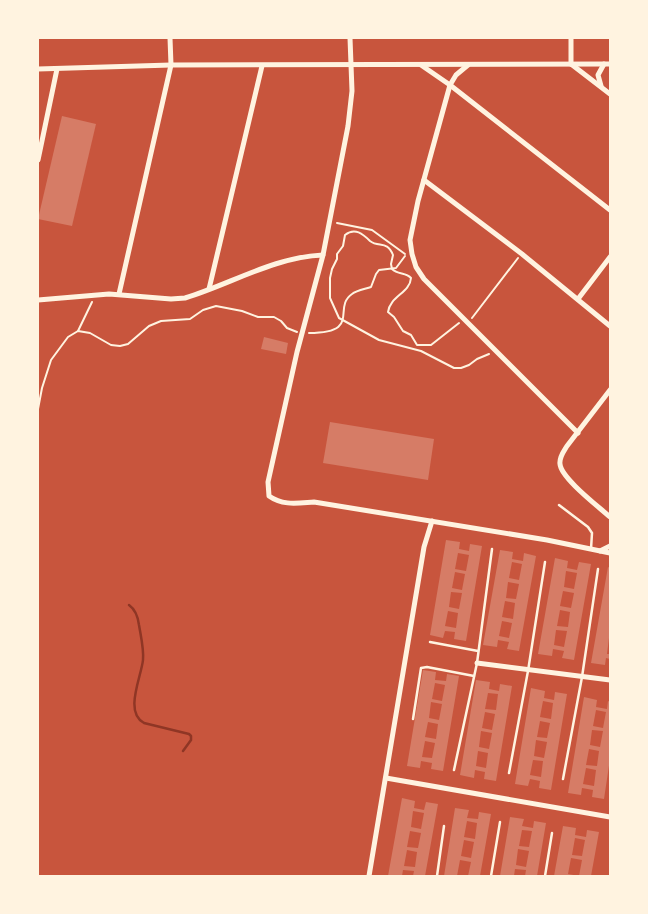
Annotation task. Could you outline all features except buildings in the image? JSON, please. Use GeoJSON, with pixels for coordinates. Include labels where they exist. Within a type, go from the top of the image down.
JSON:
{"type":"FeatureCollection","features":[{"type":"Feature","properties":{"kind":"street"},"geometry":{"type":"LineString","coordinates":[[119,294],[171,65],[170,38]]}},
{"type":"Feature","properties":{"kind":"street"},"geometry":{"type":"LineString","coordinates":[[350,38],[352,91],[348,126],[323,255],[302,332],[268,482],[269,496],[285,503],[314,502],[610,552]]}},
{"type":"Feature","properties":{"kind":"street"},"geometry":{"type":"LineString","coordinates":[[571,38],[571,64]]}},
{"type":"Feature","properties":{"kind":"street"},"geometry":{"type":"LineString","coordinates":[[469,64],[456,75],[450,85],[410,240],[412,254],[416,267],[424,279],[578,433]]}},
{"type":"Feature","properties":{"kind":"street"},"geometry":{"type":"LineString","coordinates":[[571,64],[610,94]]}},
{"type":"Feature","properties":{"kind":"street"},"geometry":{"type":"LineString","coordinates":[[601,87],[598,75],[604,64]]}},
{"type":"Feature","properties":{"kind":"street"},"geometry":{"type":"LineString","coordinates":[[38,69],[171,65],[610,64]]}},
{"type":"Feature","properties":{"kind":"street"},"geometry":{"type":"LineString","coordinates":[[421,65],[450,85],[610,210]]}},
{"type":"Feature","properties":{"kind":"street"},"geometry":{"type":"LineString","coordinates":[[209,289],[262,66]]}},
{"type":"Feature","properties":{"kind":"street"},"geometry":{"type":"LineString","coordinates":[[38,160],[57,69]]}},
{"type":"Feature","properties":{"kind":"street"},"geometry":{"type":"LineString","coordinates":[[424,180],[522,254],[610,326]]}},
{"type":"Feature","properties":{"kind":"street"},"geometry":{"type":"LineString","coordinates":[[38,300],[119,294],[185,298],[282,261],[323,255]]}},
{"type":"Feature","properties":{"kind":"street"},"geometry":{"type":"LineString","coordinates":[[578,299],[610,257]]}},
{"type":"Feature","properties":{"kind":"street"},"geometry":{"type":"LineString","coordinates":[[610,390],[561,456],[560,464],[562,471],[574,486],[610,517]]}},
{"type":"Feature","properties":{"kind":"street"},"geometry":{"type":"LineString","coordinates":[[369,876],[424,546],[432,521]]}},
{"type":"Feature","properties":{"kind":"street"},"geometry":{"type":"LineString","coordinates":[[600,551],[610,546]]}},
{"type":"Feature","properties":{"kind":"street"},"geometry":{"type":"LineString","coordinates":[[477,663],[610,680]]}},
{"type":"Feature","properties":{"kind":"street"},"geometry":{"type":"LineString","coordinates":[[386,778],[610,817]]}},
{"type":"Feature","properties":{"kind":"lane"},"geometry":{"type":"LineString","coordinates":[[559,505],[588,526],[592,533],[591,549]]}},
{"type":"Feature","properties":{"kind":"lane"},"geometry":{"type":"LineString","coordinates":[[454,770],[477,663],[492,549]]}},
{"type":"Feature","properties":{"kind":"lane"},"geometry":{"type":"LineString","coordinates":[[509,772],[528,671],[545,562]]}},
{"type":"Feature","properties":{"kind":"lane"},"geometry":{"type":"LineString","coordinates":[[563,779],[582,677],[598,569]]}},
{"type":"Feature","properties":{"kind":"lane"},"geometry":{"type":"LineString","coordinates":[[430,642],[478,651]]}},
{"type":"Feature","properties":{"kind":"lane"},"geometry":{"type":"LineString","coordinates":[[413,719],[422,668],[474,676]]}},
{"type":"Feature","properties":{"kind":"lane"},"geometry":{"type":"LineString","coordinates":[[491,876],[500,822]]}},
{"type":"Feature","properties":{"kind":"lane"},"geometry":{"type":"LineString","coordinates":[[437,876],[444,826]]}},
{"type":"Feature","properties":{"kind":"lane"},"geometry":{"type":"LineString","coordinates":[[545,876],[552,833]]}},
{"type":"Feature","properties":{"kind":"path"},"geometry":{"type":"LineString","coordinates":[[329,222],[372,230],[406,255]]}},
{"type":"Feature","properties":{"kind":"path"},"geometry":{"type":"LineString","coordinates":[[417,345],[411,335],[403,331],[394,317],[388,312],[393,300],[411,285],[412,278],[405,273],[397,273],[392,269],[393,255],[386,245],[370,241],[365,235],[357,232],[347,233],[343,246],[337,254],[338,260],[332,269],[330,278],[331,301],[342,321],[355,325],[380,340],[421,351],[454,368],[469,365],[495,351]]}},
{"type":"Feature","properties":{"kind":"path"},"geometry":{"type":"LineString","coordinates":[[408,348],[417,345],[431,345],[466,322],[522,254]]}},
{"type":"Feature","properties":{"kind":"path"},"geometry":{"type":"LineString","coordinates":[[78,331],[90,333],[110,345],[120,346],[128,344],[149,326],[161,322],[190,319],[204,310],[216,306],[242,311],[258,317],[274,316],[287,328],[302,332],[331,331],[338,327],[342,321],[346,303],[352,294],[372,288],[379,270],[392,269],[400,264]]}},
{"type":"Feature","properties":{"kind":"path"},"geometry":{"type":"LineString","coordinates":[[38,409],[42,388],[51,360],[68,337],[78,331],[95,295]]}},
{"type":"Feature","properties":{"kind":"waterway"},"geometry":{"type":"LineString","coordinates":[[129,605],[137,616],[143,652],[142,667],[135,694],[135,711],[138,718],[144,723],[189,734],[191,740],[183,751]]}}]}
